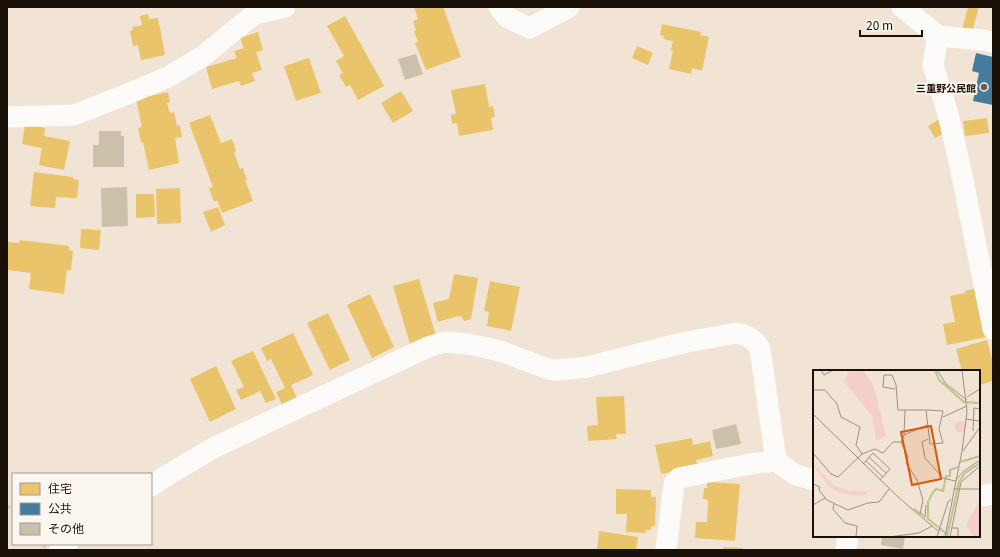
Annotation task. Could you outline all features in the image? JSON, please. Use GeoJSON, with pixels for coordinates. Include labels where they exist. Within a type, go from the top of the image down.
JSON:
{"type":"FeatureCollection","features":[{"type":"Feature","properties":{"kind":"street"},"geometry":{"type":"LineString","coordinates":[[7,117],[74,115],[125,95],[168,77],[203,56],[256,14],[285,7]]}},
{"type":"Feature","properties":{"kind":"street"},"geometry":{"type":"LineString","coordinates":[[499,7],[508,18],[530,28],[569,7]]}},
{"type":"Feature","properties":{"kind":"street"},"geometry":{"type":"LineString","coordinates":[[902,7],[938,36],[993,42]]}},
{"type":"Feature","properties":{"kind":"street"},"geometry":{"type":"LineString","coordinates":[[938,36],[933,65],[948,114],[960,166],[993,329]]}},
{"type":"Feature","properties":{"kind":"street"},"geometry":{"type":"LineString","coordinates":[[152,485],[213,448],[422,350],[444,342],[483,347],[558,370],[587,367],[682,343],[737,333],[744,334],[754,340],[760,349],[776,461]]}},
{"type":"Feature","properties":{"kind":"street"},"geometry":{"type":"LineString","coordinates":[[666,550],[674,484],[679,478],[750,464],[776,461],[796,475],[813,480]]}},
{"type":"Feature","properties":{"kind":"street"},"geometry":{"type":"LineString","coordinates":[[980,496],[993,494]]}},
{"type":"Feature","properties":{"kind":"street"},"geometry":{"type":"LineString","coordinates":[[846,550],[848,537]]}},
{"type":"Feature","properties":{"kind":"building: 住宅"},"geometry":{"type":"Polygon","coordinates":[[[414,7],[443,7],[461,57],[426,70],[415,43],[418,42],[414,31],[416,30],[413,21],[418,19],[414,7]]]}},
{"type":"Feature","properties":{"kind":"building: 住宅"},"geometry":{"type":"Polygon","coordinates":[[[968,7],[979,7],[971,36],[961,33],[968,7]]]}},
{"type":"Feature","properties":{"kind":"building: 住宅"},"geometry":{"type":"Polygon","coordinates":[[[148,14],[149,19],[158,18],[165,55],[141,60],[138,45],[133,46],[130,31],[133,30],[132,27],[142,25],[140,16],[148,14]]]}},
{"type":"Feature","properties":{"kind":"building: 住宅"},"geometry":{"type":"Polygon","coordinates":[[[345,16],[384,86],[358,100],[350,85],[346,87],[339,75],[343,73],[336,61],[344,56],[327,26],[345,16]]]}},
{"type":"Feature","properties":{"kind":"building: 住宅"},"geometry":{"type":"Polygon","coordinates":[[[662,24],[701,32],[700,35],[709,37],[702,71],[692,68],[691,74],[669,69],[673,51],[671,50],[673,41],[663,39],[664,36],[660,35],[662,24]]]}},
{"type":"Feature","properties":{"kind":"building: 住宅"},"geometry":{"type":"Polygon","coordinates":[[[258,32],[263,50],[256,52],[262,70],[252,73],[255,81],[241,86],[239,81],[212,89],[206,67],[237,58],[234,51],[244,48],[240,38],[258,32]]]}},
{"type":"Feature","properties":{"kind":"building: 住宅"},"geometry":{"type":"Polygon","coordinates":[[[637,46],[653,53],[648,65],[632,58],[637,46]]]}},
{"type":"Feature","properties":{"kind":"building: 住宅"},"geometry":{"type":"Polygon","coordinates":[[[309,58],[321,93],[296,101],[284,66],[309,58]]]}},
{"type":"Feature","properties":{"kind":"building: 住宅"},"geometry":{"type":"Polygon","coordinates":[[[485,84],[489,107],[493,106],[495,117],[491,118],[493,130],[459,136],[457,123],[452,124],[451,115],[456,114],[451,90],[485,84]]]}},
{"type":"Feature","properties":{"kind":"building: 住宅"},"geometry":{"type":"Polygon","coordinates":[[[401,91],[413,111],[393,123],[381,103],[401,91]]]}},
{"type":"Feature","properties":{"kind":"building: 住宅"},"geometry":{"type":"Polygon","coordinates":[[[168,92],[170,102],[167,103],[170,113],[174,112],[177,126],[180,125],[182,137],[175,138],[179,163],[149,170],[143,142],[141,142],[138,128],[142,127],[136,99],[168,92]]]}},
{"type":"Feature","properties":{"kind":"building: 住宅"},"geometry":{"type":"Polygon","coordinates":[[[210,115],[221,143],[232,139],[236,151],[234,152],[240,169],[243,168],[247,180],[245,180],[253,201],[222,213],[217,200],[214,202],[209,188],[213,187],[189,123],[210,115]]]}},
{"type":"Feature","properties":{"kind":"building: 住宅"},"geometry":{"type":"Polygon","coordinates":[[[987,118],[989,133],[965,136],[963,121],[987,118]]]}},
{"type":"Feature","properties":{"kind":"building: 住宅"},"geometry":{"type":"Polygon","coordinates":[[[938,120],[945,133],[935,138],[928,126],[938,120]]]}},
{"type":"Feature","properties":{"kind":"building: 住宅"},"geometry":{"type":"Polygon","coordinates":[[[25,124],[45,128],[44,136],[70,141],[64,170],[39,165],[42,148],[22,144],[25,124]]]}},
{"type":"Feature","properties":{"kind":"building: 住宅"},"geometry":{"type":"Polygon","coordinates":[[[34,172],[73,177],[73,179],[79,180],[77,198],[56,197],[55,208],[30,206],[34,172]]]}},
{"type":"Feature","properties":{"kind":"building: 住宅"},"geometry":{"type":"Polygon","coordinates":[[[180,188],[181,223],[157,224],[156,189],[180,188]]]}},
{"type":"Feature","properties":{"kind":"building: 住宅"},"geometry":{"type":"Polygon","coordinates":[[[136,194],[154,194],[155,217],[136,218],[136,194]]]}},
{"type":"Feature","properties":{"kind":"building: 住宅"},"geometry":{"type":"Polygon","coordinates":[[[218,207],[225,225],[211,232],[203,212],[218,207]]]}},
{"type":"Feature","properties":{"kind":"building: 住宅"},"geometry":{"type":"Polygon","coordinates":[[[81,229],[101,230],[99,250],[80,248],[81,229]]]}},
{"type":"Feature","properties":{"kind":"building: 住宅"},"geometry":{"type":"Polygon","coordinates":[[[20,240],[69,246],[69,250],[73,251],[71,270],[67,270],[64,294],[29,289],[31,273],[7,270],[7,242],[19,243],[20,240]]]}},
{"type":"Feature","properties":{"kind":"building: 住宅"},"geometry":{"type":"Polygon","coordinates":[[[454,274],[478,278],[471,319],[464,321],[462,317],[458,316],[438,322],[433,303],[449,299],[454,274]]]}},
{"type":"Feature","properties":{"kind":"building: 住宅"},"geometry":{"type":"Polygon","coordinates":[[[419,279],[436,336],[410,344],[393,286],[419,279]]]}},
{"type":"Feature","properties":{"kind":"building: 住宅"},"geometry":{"type":"Polygon","coordinates":[[[490,281],[520,287],[511,331],[487,326],[489,312],[484,311],[490,281]]]}},
{"type":"Feature","properties":{"kind":"building: 住宅"},"geometry":{"type":"Polygon","coordinates":[[[977,288],[987,337],[947,345],[943,324],[955,322],[950,296],[965,293],[965,291],[977,288]]]}},
{"type":"Feature","properties":{"kind":"building: 住宅"},"geometry":{"type":"Polygon","coordinates":[[[370,294],[394,347],[372,358],[347,305],[370,294]]]}},
{"type":"Feature","properties":{"kind":"building: 住宅"},"geometry":{"type":"Polygon","coordinates":[[[328,313],[350,360],[330,370],[307,323],[328,313]]]}},
{"type":"Feature","properties":{"kind":"building: 住宅"},"geometry":{"type":"Polygon","coordinates":[[[293,333],[313,375],[291,385],[298,400],[283,407],[276,392],[285,388],[271,359],[267,361],[261,348],[293,333]]]}},
{"type":"Feature","properties":{"kind":"building: 住宅"},"geometry":{"type":"Polygon","coordinates":[[[987,340],[993,363],[993,381],[980,385],[980,370],[962,370],[956,349],[987,340]]]}},
{"type":"Feature","properties":{"kind":"building: 住宅"},"geometry":{"type":"Polygon","coordinates":[[[253,351],[276,399],[266,403],[260,391],[241,400],[236,390],[244,387],[231,361],[253,351]]]}},
{"type":"Feature","properties":{"kind":"building: 住宅"},"geometry":{"type":"Polygon","coordinates":[[[216,366],[236,409],[210,422],[190,379],[216,366]]]}},
{"type":"Feature","properties":{"kind":"building: 住宅"},"geometry":{"type":"Polygon","coordinates":[[[624,396],[626,434],[616,434],[617,439],[588,441],[587,426],[598,425],[596,397],[624,396]]]}},
{"type":"Feature","properties":{"kind":"building: 住宅"},"geometry":{"type":"Polygon","coordinates":[[[692,438],[693,445],[710,441],[713,456],[696,460],[698,467],[661,474],[655,445],[692,438]]]}},
{"type":"Feature","properties":{"kind":"building: 住宅"},"geometry":{"type":"Polygon","coordinates":[[[707,482],[740,484],[735,541],[695,538],[696,522],[707,522],[708,500],[703,499],[704,488],[707,488],[707,482]]]}},
{"type":"Feature","properties":{"kind":"building: 住宅"},"geometry":{"type":"Polygon","coordinates":[[[616,489],[651,490],[651,497],[656,497],[655,526],[651,526],[651,530],[645,530],[646,533],[626,532],[627,514],[616,514],[616,489]]]}},
{"type":"Feature","properties":{"kind":"building: 住宅"},"geometry":{"type":"Polygon","coordinates":[[[599,531],[638,537],[636,550],[597,550],[599,531]]]}},
{"type":"Feature","properties":{"kind":"building: 住宅"},"geometry":{"type":"Polygon","coordinates":[[[723,547],[742,548],[742,550],[723,550],[723,547]]]}},
{"type":"Feature","properties":{"kind":"building: 公共","name":"三重野公民館"},"geometry":{"type":"Polygon","coordinates":[[[976,53],[993,57],[993,105],[973,101],[979,73],[972,71],[976,53]]]}},
{"type":"Feature","properties":{"kind":"building: その他"},"geometry":{"type":"Polygon","coordinates":[[[416,54],[423,74],[405,80],[398,59],[416,54]]]}},
{"type":"Feature","properties":{"kind":"building: その他"},"geometry":{"type":"Polygon","coordinates":[[[99,131],[121,131],[121,136],[124,136],[124,167],[93,167],[93,145],[99,145],[99,131]]]}},
{"type":"Feature","properties":{"kind":"building: その他"},"geometry":{"type":"Polygon","coordinates":[[[127,187],[128,226],[102,227],[101,188],[127,187]]]}},
{"type":"Feature","properties":{"kind":"building: その他"},"geometry":{"type":"Polygon","coordinates":[[[736,424],[741,444],[716,449],[712,430],[736,424]]]}},
{"type":"Feature","properties":{"kind":"building: その他"},"geometry":{"type":"Polygon","coordinates":[[[882,537],[905,537],[903,549],[881,545],[882,537]]]}},
{"type":"Feature","properties":{"kind":"railway"},"geometry":{"type":"LineString","coordinates":[[7,505],[12,511]]}},
{"type":"Feature","properties":{"kind":"railway"},"geometry":{"type":"LineString","coordinates":[[43,545],[48,550]]}},
{"type":"Feature","properties":{"kind":"place","name":"三重野公民館"},"geometry":{"type":"Point","coordinates":[984,87]}}]}
